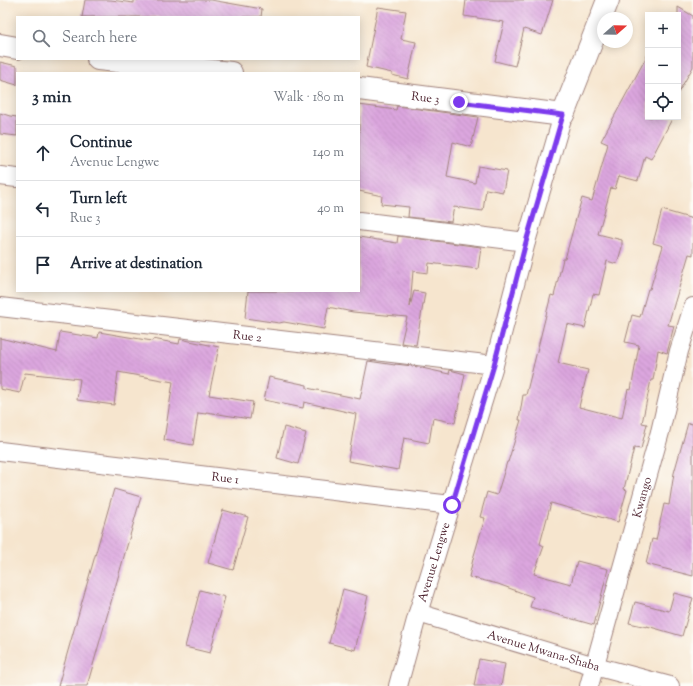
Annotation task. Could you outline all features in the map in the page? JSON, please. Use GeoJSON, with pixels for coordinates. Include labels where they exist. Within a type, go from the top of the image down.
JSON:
{"type":"FeatureCollection","features":[{"type":"Feature","properties":{"kind":"street"},"geometry":{"type":"LineString","coordinates":[[563,115],[608,0]]}},
{"type":"Feature","properties":{"kind":"street"},"geometry":{"type":"LineString","coordinates":[[0,45],[16,48]]}},
{"type":"Feature","properties":{"kind":"street"},"geometry":{"type":"LineString","coordinates":[[108,60],[222,72]]}},
{"type":"Feature","properties":{"kind":"street","name":"Rue 3"},"geometry":{"type":"LineString","coordinates":[[360,89],[563,115]]}},
{"type":"Feature","properties":{"kind":"street","name":"Avenue Lengwe"},"geometry":{"type":"LineString","coordinates":[[398,686],[418,613],[494,365],[526,242],[563,115]]}},
{"type":"Feature","properties":{"kind":"street"},"geometry":{"type":"LineString","coordinates":[[0,176],[16,178]]}},
{"type":"Feature","properties":{"kind":"street"},"geometry":{"type":"LineString","coordinates":[[360,221],[526,242]]}},
{"type":"Feature","properties":{"kind":"street","name":"Rue 2"},"geometry":{"type":"LineString","coordinates":[[0,307],[494,365]]}},
{"type":"Feature","properties":{"kind":"street","name":"Kwango"},"geometry":{"type":"LineString","coordinates":[[589,686],[660,432],[679,352],[693,307]]}},
{"type":"Feature","properties":{"kind":"street","name":"Rue 1"},"geometry":{"type":"LineString","coordinates":[[0,451],[452,505]]}},
{"type":"Feature","properties":{"kind":"street","name":"Avenue Mwana-Shaba"},"geometry":{"type":"LineString","coordinates":[[418,613],[595,666],[670,686]]}},
{"type":"Feature","properties":{"kind":"building"},"geometry":{"type":"Polygon","coordinates":[[[85,0],[111,0],[134,3],[134,0],[211,0],[262,9],[261,16],[82,16],[85,0]]]}},
{"type":"Feature","properties":{"kind":"building"},"geometry":{"type":"Polygon","coordinates":[[[466,0],[553,0],[542,35],[524,29],[515,66],[495,61],[504,22],[464,16],[466,0]]]}},
{"type":"Feature","properties":{"kind":"building"},"geometry":{"type":"Polygon","coordinates":[[[378,7],[406,11],[401,39],[416,42],[408,79],[392,75],[392,73],[366,67],[378,7]]]}},
{"type":"Feature","properties":{"kind":"building"},"geometry":{"type":"Polygon","coordinates":[[[678,7],[693,16],[693,67],[681,88],[681,12],[678,12],[678,7]]]}},
{"type":"Feature","properties":{"kind":"building"},"geometry":{"type":"Polygon","coordinates":[[[645,60],[645,120],[671,120],[651,159],[645,156],[638,181],[619,176],[615,189],[611,188],[598,234],[622,240],[622,247],[617,264],[607,261],[599,295],[593,294],[585,328],[567,324],[558,363],[588,370],[579,407],[622,418],[628,389],[631,390],[639,345],[625,342],[632,315],[640,317],[663,246],[653,243],[662,210],[693,219],[693,255],[689,254],[668,325],[674,326],[667,353],[658,350],[653,380],[651,380],[642,423],[647,424],[641,449],[634,448],[624,489],[627,490],[618,522],[551,503],[540,544],[544,546],[534,574],[571,584],[577,561],[608,569],[594,625],[530,607],[533,597],[498,584],[469,577],[485,518],[480,517],[487,492],[497,495],[508,462],[521,420],[519,420],[523,395],[526,395],[551,295],[554,296],[563,259],[565,259],[582,198],[592,201],[608,144],[601,141],[645,60]]]}},
{"type":"Feature","properties":{"kind":"building"},"geometry":{"type":"Polygon","coordinates":[[[0,62],[17,66],[16,85],[0,80],[0,62]]]}},
{"type":"Feature","properties":{"kind":"building"},"geometry":{"type":"Polygon","coordinates":[[[360,105],[396,110],[397,106],[478,117],[471,147],[453,142],[447,177],[475,183],[478,166],[507,171],[503,192],[486,189],[483,211],[454,207],[451,222],[408,217],[409,207],[381,204],[382,196],[360,191],[360,105]]]}},
{"type":"Feature","properties":{"kind":"building"},"geometry":{"type":"Polygon","coordinates":[[[0,113],[16,117],[16,136],[0,134],[0,113]]]}},
{"type":"Feature","properties":{"kind":"building"},"geometry":{"type":"Polygon","coordinates":[[[398,236],[481,247],[478,269],[429,263],[428,273],[413,271],[410,307],[414,291],[425,293],[416,345],[401,343],[407,317],[353,312],[328,307],[324,329],[284,322],[279,323],[245,318],[248,292],[360,292],[360,237],[397,243],[398,236]]]}},
{"type":"Feature","properties":{"kind":"building"},"geometry":{"type":"Polygon","coordinates":[[[60,332],[98,338],[99,332],[179,344],[180,339],[219,347],[209,395],[253,402],[250,419],[206,412],[206,414],[198,413],[193,445],[164,440],[173,382],[118,372],[114,405],[77,400],[80,379],[25,373],[20,393],[0,389],[0,338],[57,352],[60,332]]]}},
{"type":"Feature","properties":{"kind":"building"},"geometry":{"type":"Polygon","coordinates":[[[368,361],[413,366],[449,374],[450,370],[465,374],[455,423],[433,418],[429,443],[404,438],[398,470],[348,461],[356,414],[304,402],[303,408],[264,400],[269,377],[307,385],[307,388],[360,399],[368,361]]]}},
{"type":"Feature","properties":{"kind":"building"},"geometry":{"type":"Polygon","coordinates":[[[688,423],[693,424],[693,576],[646,564],[652,539],[656,540],[664,504],[669,505],[674,473],[688,423]]]}},
{"type":"Feature","properties":{"kind":"building"},"geometry":{"type":"Polygon","coordinates":[[[284,427],[306,433],[298,464],[277,458],[284,427]]]}},
{"type":"Feature","properties":{"kind":"building"},"geometry":{"type":"Polygon","coordinates":[[[114,489],[141,497],[87,686],[58,686],[114,489]]]}},
{"type":"Feature","properties":{"kind":"building"},"geometry":{"type":"Polygon","coordinates":[[[223,510],[248,517],[233,570],[208,563],[223,510]]]}},
{"type":"Feature","properties":{"kind":"building"},"geometry":{"type":"Polygon","coordinates":[[[343,589],[368,596],[355,650],[329,643],[343,589]]]}},
{"type":"Feature","properties":{"kind":"building"},"geometry":{"type":"Polygon","coordinates":[[[200,590],[225,597],[210,653],[185,647],[200,590]]]}},
{"type":"Feature","properties":{"kind":"building"},"geometry":{"type":"Polygon","coordinates":[[[674,593],[693,598],[682,636],[647,626],[629,623],[635,602],[669,611],[674,593]]]}},
{"type":"Feature","properties":{"kind":"building"},"geometry":{"type":"Polygon","coordinates":[[[479,659],[505,664],[501,686],[474,686],[479,659]]]}},
{"type":"Feature","properties":{"kind":"route"},"geometry":{"type":"LineString","coordinates":[[452,505],[494,365],[526,242],[563,115],[459,102]]}}]}
